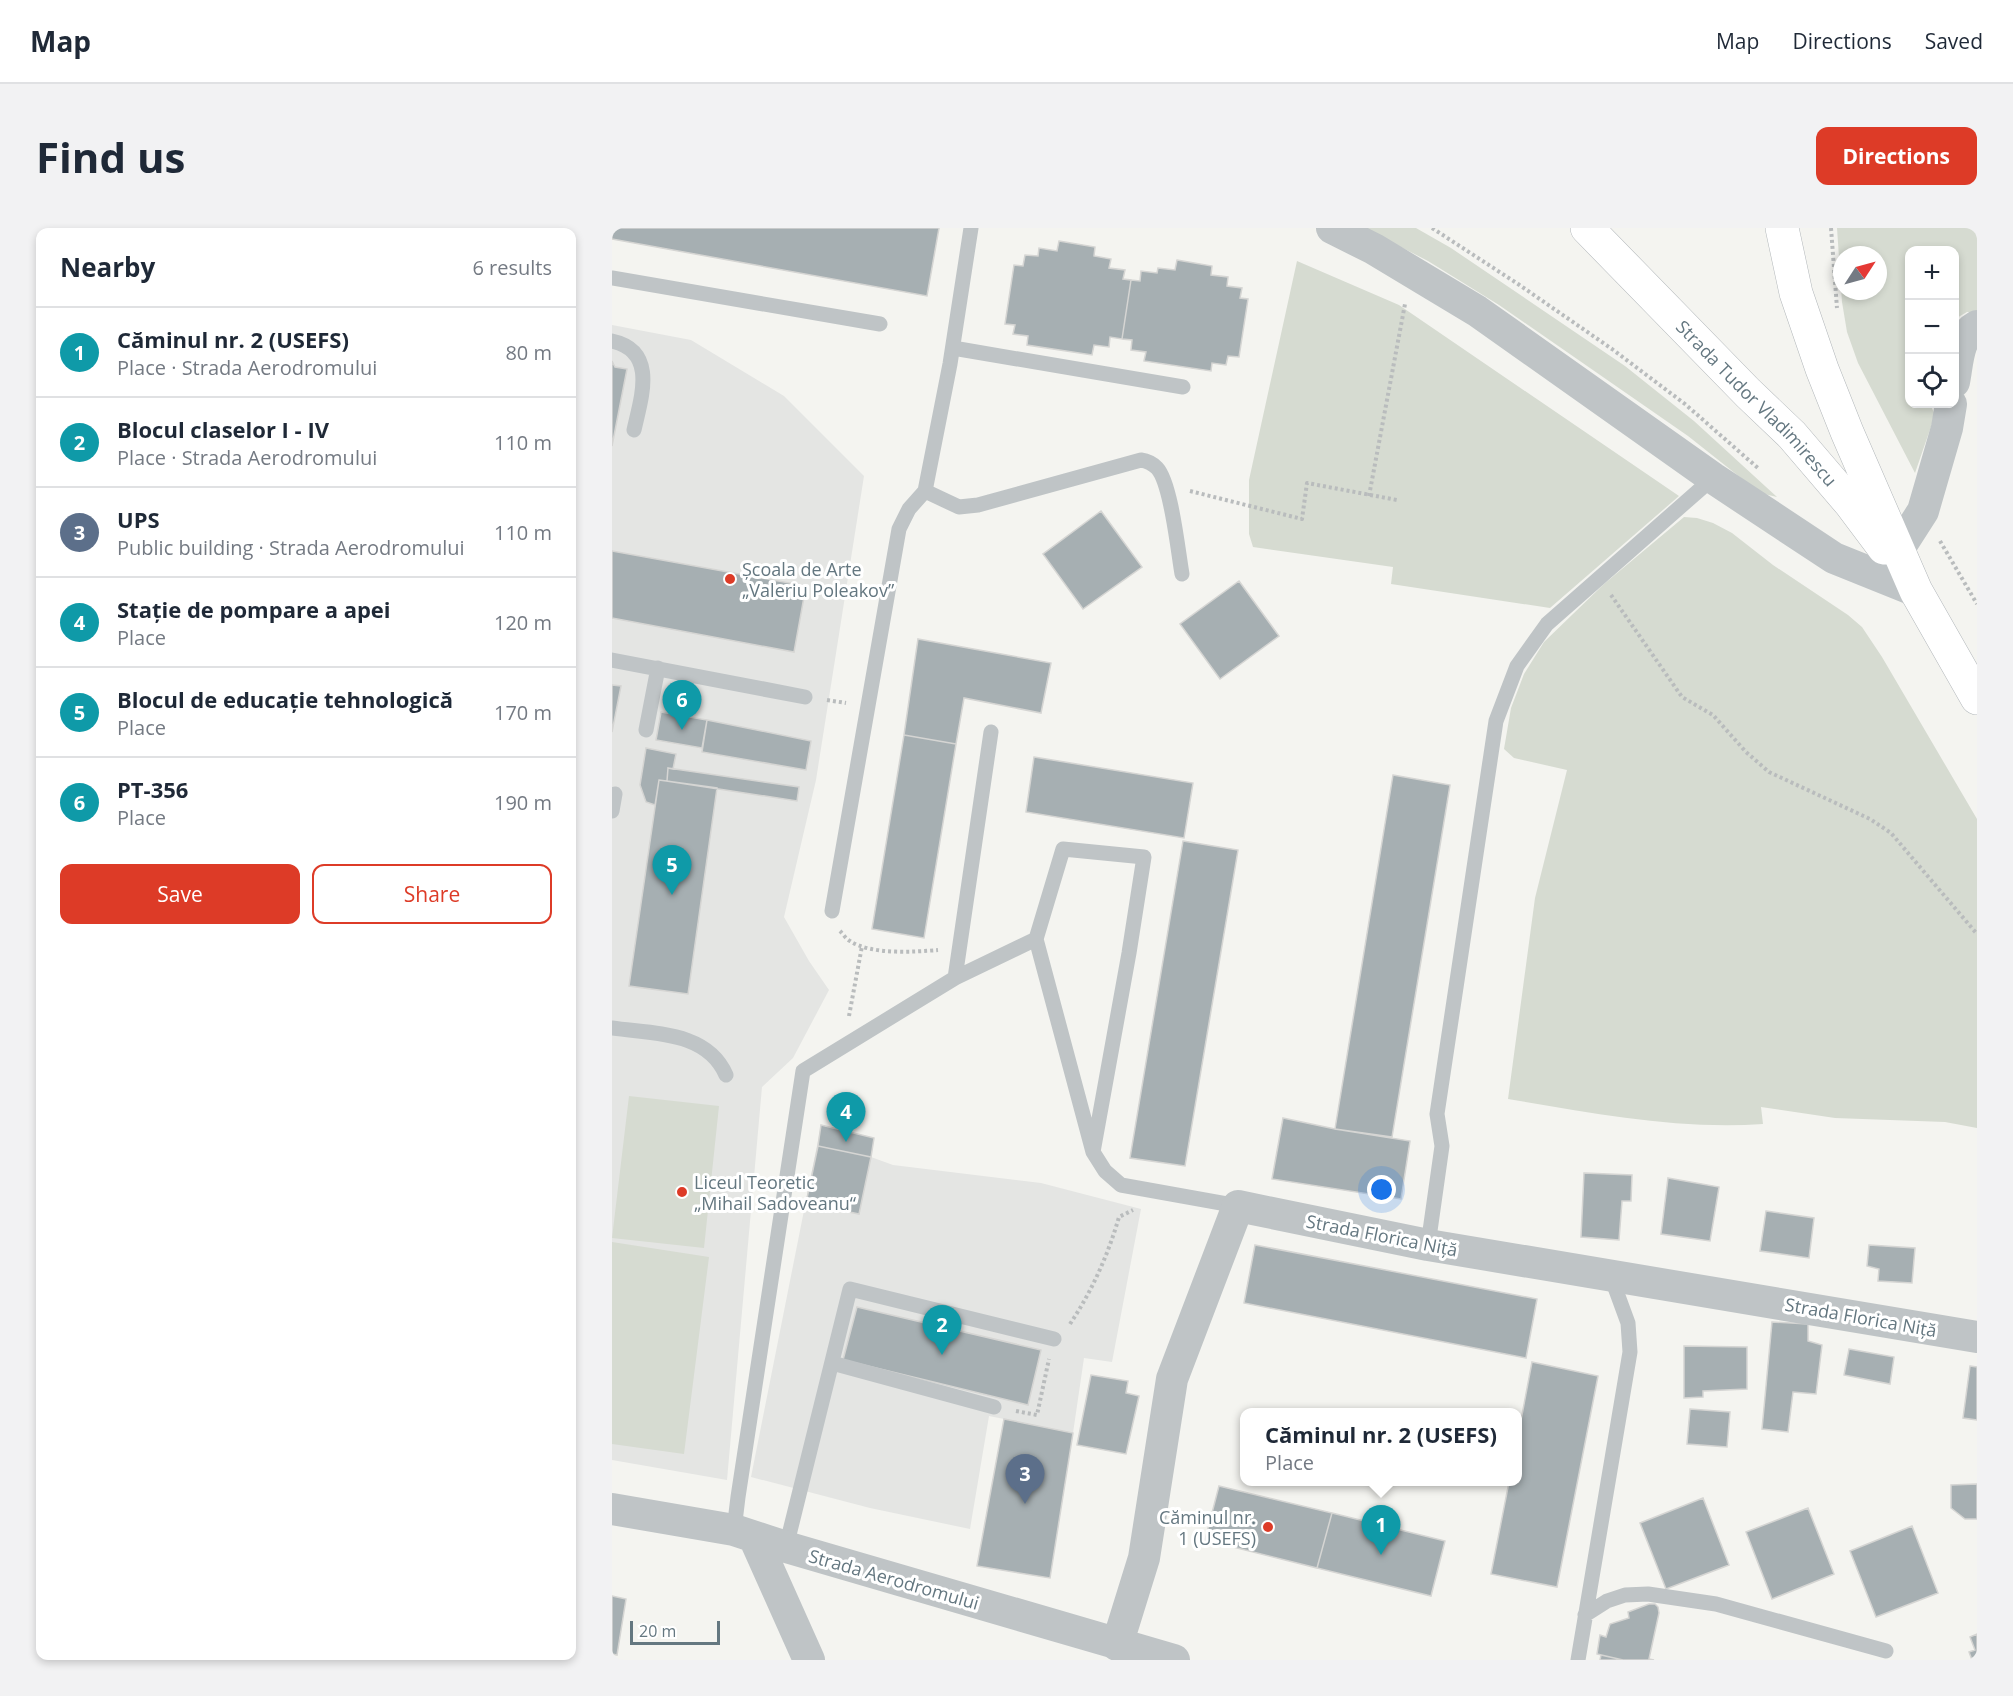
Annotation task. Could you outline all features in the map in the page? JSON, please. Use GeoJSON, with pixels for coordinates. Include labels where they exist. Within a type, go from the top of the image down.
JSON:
{"type":"FeatureCollection","features":[{"type":"Feature","properties":{"kind":"main road","name":"Strada Tudor Vladimirescu"},"geometry":{"type":"LineString","coordinates":[[1587,228],[1792,435],[1851,504],[1916,591]]}},
{"type":"Feature","properties":{"kind":"main road","name":"Strada Tudor Vladimirescu"},"geometry":{"type":"LineString","coordinates":[[1782,228],[1796,293],[1822,369],[1916,591],[1977,698]]}},
{"type":"Feature","properties":{"kind":"street"},"geometry":{"type":"LineString","coordinates":[[1332,228],[1374,249],[1477,311],[1713,478],[1834,558],[1916,591]]}},
{"type":"Feature","properties":{"kind":"street"},"geometry":{"type":"LineString","coordinates":[[1959,355],[1966,334],[1977,326]]}},
{"type":"Feature","properties":{"kind":"street"},"geometry":{"type":"LineString","coordinates":[[1898,550],[1923,512],[1947,428],[1950,408]]}},
{"type":"Feature","properties":{"kind":"street"},"geometry":{"type":"LineString","coordinates":[[1116,1652],[1144,1558],[1172,1379],[1238,1206]]}},
{"type":"Feature","properties":{"kind":"street","name":"Strada Florica Niță"},"geometry":{"type":"LineString","coordinates":[[1238,1206],[1428,1245],[1977,1337]]}},
{"type":"Feature","properties":{"kind":"street","name":"Strada Aerodromului"},"geometry":{"type":"LineString","coordinates":[[612,1509],[744,1533],[1116,1652],[1174,1660]]}},
{"type":"Feature","properties":{"kind":"street"},"geometry":{"type":"LineString","coordinates":[[744,1533],[809,1660]]}},
{"type":"Feature","properties":{"kind":"lane"},"geometry":{"type":"LineString","coordinates":[[832,911],[899,529],[909,509],[925,491],[953,348],[971,228]]}},
{"type":"Feature","properties":{"kind":"lane"},"geometry":{"type":"LineString","coordinates":[[612,279],[880,324]]}},
{"type":"Feature","properties":{"kind":"lane"},"geometry":{"type":"LineString","coordinates":[[612,341],[632,351],[642,366],[644,382],[634,430]]}},
{"type":"Feature","properties":{"kind":"lane"},"geometry":{"type":"LineString","coordinates":[[953,348],[1183,387]]}},
{"type":"Feature","properties":{"kind":"lane"},"geometry":{"type":"LineString","coordinates":[[925,491],[959,507],[978,505],[1141,460],[1150,462],[1159,470],[1166,485],[1182,574]]}},
{"type":"Feature","properties":{"kind":"lane"},"geometry":{"type":"LineString","coordinates":[[1428,1245],[1442,1146],[1437,1114],[1496,721],[1506,693],[1517,666],[1547,624],[1713,478]]}},
{"type":"Feature","properties":{"kind":"lane"},"geometry":{"type":"LineString","coordinates":[[612,660],[805,697]]}},
{"type":"Feature","properties":{"kind":"lane"},"geometry":{"type":"LineString","coordinates":[[646,730],[658,668]]}},
{"type":"Feature","properties":{"kind":"lane"},"geometry":{"type":"LineString","coordinates":[[955,978],[991,732]]}},
{"type":"Feature","properties":{"kind":"lane"},"geometry":{"type":"LineString","coordinates":[[612,811],[615,794]]}},
{"type":"Feature","properties":{"kind":"lane"},"geometry":{"type":"LineString","coordinates":[[1093,1152],[1130,953],[1144,857],[1062,849],[1036,939],[1093,1152],[1105,1171],[1121,1185],[1238,1206]]}},
{"type":"Feature","properties":{"kind":"lane"},"geometry":{"type":"LineString","coordinates":[[744,1533],[738,1497],[803,1071],[955,978],[1036,939]]}},
{"type":"Feature","properties":{"kind":"lane"},"geometry":{"type":"LineString","coordinates":[[612,1028],[699,1044],[720,1062],[726,1075]]}},
{"type":"Feature","properties":{"kind":"lane"},"geometry":{"type":"LineString","coordinates":[[1578,1660],[1630,1352],[1628,1323],[1610,1274]]}},
{"type":"Feature","properties":{"kind":"lane"},"geometry":{"type":"LineString","coordinates":[[786,1547],[850,1289],[1054,1339]]}},
{"type":"Feature","properties":{"kind":"lane"},"geometry":{"type":"LineString","coordinates":[[832,1364],[994,1407]]}},
{"type":"Feature","properties":{"kind":"lane"},"geometry":{"type":"LineString","coordinates":[[1585,1615],[1606,1601],[1625,1595],[1648,1594],[1716,1604],[1886,1651]]}},
{"type":"Feature","properties":{"kind":"path"},"geometry":{"type":"LineString","coordinates":[[1432,228],[1612,349],[1685,404],[1766,476]]}},
{"type":"Feature","properties":{"kind":"path"},"geometry":{"type":"LineString","coordinates":[[1831,228],[1837,312]]}},
{"type":"Feature","properties":{"kind":"path"},"geometry":{"type":"LineString","coordinates":[[1369,496],[1405,304]]}},
{"type":"Feature","properties":{"kind":"path"},"geometry":{"type":"LineString","coordinates":[[1166,485],[1302,519],[1307,483],[1397,500]]}},
{"type":"Feature","properties":{"kind":"path"},"geometry":{"type":"LineString","coordinates":[[1923,512],[1977,604]]}},
{"type":"Feature","properties":{"kind":"path"},"geometry":{"type":"LineString","coordinates":[[1609,592],[1682,697],[1713,715],[1746,752],[1769,772],[1870,819],[1891,833],[1977,934]]}},
{"type":"Feature","properties":{"kind":"path"},"geometry":{"type":"LineString","coordinates":[[832,911],[838,930],[850,941],[862,946],[892,951],[959,948]]}},
{"type":"Feature","properties":{"kind":"path"},"geometry":{"type":"LineString","coordinates":[[844,1046],[862,946]]}},
{"type":"Feature","properties":{"kind":"path"},"geometry":{"type":"LineString","coordinates":[[1054,1339],[1063,1335],[1083,1304],[1109,1251],[1119,1217],[1159,1192]]}},
{"type":"Feature","properties":{"kind":"path"},"geometry":{"type":"LineString","coordinates":[[1037,1415],[1043,1386]]}},
{"type":"Feature","properties":{"kind":"shaded area"},"geometry":{"type":"Polygon","coordinates":[[[1364,228],[1416,228],[1451,248],[1625,366],[1694,421],[1777,497],[1760,493],[1688,436],[1499,305],[1428,261],[1364,228]]]}},
{"type":"Feature","properties":{"kind":"shaded area"},"geometry":{"type":"Polygon","coordinates":[[[1837,228],[1977,228],[1977,312],[1967,312],[1959,317],[1959,246],[1905,246],[1905,408],[1932,408],[1935,415],[1915,473],[1858,363],[1847,332],[1842,300],[1887,300],[1887,246],[1838,246],[1837,228]]]}},
{"type":"Feature","properties":{"kind":"shaded area"},"geometry":{"type":"Polygon","coordinates":[[[1297,261],[1399,305],[1679,496],[1550,608],[1391,584],[1393,567],[1253,547],[1249,534],[1249,480],[1297,261]]]}},
{"type":"Feature","properties":{"kind":"shaded area"},"geometry":{"type":"Polygon","coordinates":[[[612,325],[691,340],[784,396],[864,476],[816,780],[784,917],[809,961],[829,990],[793,1058],[762,1087],[727,1480],[612,1460],[612,325]]]}},
{"type":"Feature","properties":{"kind":"shaded area"},"geometry":{"type":"Polygon","coordinates":[[[1684,517],[1713,523],[1732,533],[1773,565],[1848,615],[1862,627],[1977,819],[1977,1128],[1945,1122],[1835,1118],[1761,1107],[1763,1124],[1699,1125],[1635,1119],[1508,1099],[1535,898],[1567,770],[1514,758],[1504,749],[1511,708],[1524,674],[1544,642],[1604,584],[1684,517]]]}},
{"type":"Feature","properties":{"kind":"shaded area"},"geometry":{"type":"Polygon","coordinates":[[[629,1096],[719,1106],[704,1248],[612,1238],[629,1096]]]}},
{"type":"Feature","properties":{"kind":"shaded area","name":"Liceul Teoretic „Mihail Sadoveanu“"},"geometry":{"type":"Polygon","coordinates":[[[821,1125],[874,1138],[871,1157],[893,1165],[1041,1183],[1141,1209],[1112,1362],[1084,1358],[1073,1433],[989,1416],[970,1529],[870,1508],[751,1477],[821,1125]]]}},
{"type":"Feature","properties":{"kind":"shaded area"},"geometry":{"type":"Polygon","coordinates":[[[612,1242],[709,1257],[684,1454],[612,1444],[612,1242]]]}},
{"type":"Feature","properties":{"kind":"building"},"geometry":{"type":"Polygon","coordinates":[[[612,228],[939,228],[927,296],[612,239],[612,228]]]}},
{"type":"Feature","properties":{"kind":"building"},"geometry":{"type":"Polygon","coordinates":[[[1059,241],[1095,247],[1094,256],[1111,259],[1109,268],[1125,270],[1123,279],[1131,280],[1122,339],[1110,337],[1109,347],[1094,345],[1092,355],[1027,345],[1028,336],[1013,334],[1015,325],[1005,324],[1014,265],[1023,266],[1025,255],[1038,256],[1039,248],[1057,251],[1059,241]]]}},
{"type":"Feature","properties":{"kind":"building"},"geometry":{"type":"Polygon","coordinates":[[[1177,260],[1212,266],[1211,275],[1228,277],[1227,286],[1242,288],[1240,298],[1248,299],[1239,357],[1228,356],[1226,365],[1212,363],[1211,371],[1144,361],[1146,352],[1131,350],[1132,340],[1122,339],[1131,280],[1140,281],[1141,271],[1157,273],[1158,268],[1175,270],[1177,260]]]}},
{"type":"Feature","properties":{"kind":"building"},"geometry":{"type":"Polygon","coordinates":[[[612,361],[615,367],[627,369],[612,446],[612,361]]]}},
{"type":"Feature","properties":{"kind":"building"},"geometry":{"type":"Polygon","coordinates":[[[1101,511],[1142,567],[1083,609],[1043,554],[1101,511]]]}},
{"type":"Feature","properties":{"kind":"building"},"geometry":{"type":"Polygon","coordinates":[[[612,551],[806,586],[794,652],[612,618],[612,551]]]}},
{"type":"Feature","properties":{"kind":"building"},"geometry":{"type":"Polygon","coordinates":[[[1239,581],[1279,636],[1220,679],[1180,624],[1239,581]]]}},
{"type":"Feature","properties":{"kind":"building"},"geometry":{"type":"Polygon","coordinates":[[[918,639],[1051,663],[1041,713],[964,698],[956,744],[904,735],[918,639]]]}},
{"type":"Feature","properties":{"kind":"building"},"geometry":{"type":"Polygon","coordinates":[[[612,685],[621,686],[612,732],[612,685]]]}},
{"type":"Feature","properties":{"kind":"building"},"geometry":{"type":"Polygon","coordinates":[[[661,712],[707,720],[702,748],[656,740],[661,712]]]}},
{"type":"Feature","properties":{"kind":"building"},"geometry":{"type":"Polygon","coordinates":[[[707,720],[811,741],[806,770],[702,752],[707,720]]]}},
{"type":"Feature","properties":{"kind":"building"},"geometry":{"type":"Polygon","coordinates":[[[904,735],[956,744],[924,938],[872,929],[904,735]]]}},
{"type":"Feature","properties":{"kind":"building"},"geometry":{"type":"Polygon","coordinates":[[[646,748],[676,754],[673,769],[668,768],[667,781],[659,780],[655,805],[646,802],[640,785],[646,748]]]}},
{"type":"Feature","properties":{"kind":"building"},"geometry":{"type":"Polygon","coordinates":[[[1034,757],[1193,783],[1184,838],[1026,812],[1034,757]]]}},
{"type":"Feature","properties":{"kind":"building"},"geometry":{"type":"Polygon","coordinates":[[[668,768],[799,787],[797,801],[667,781],[668,768]]]}},
{"type":"Feature","properties":{"kind":"building"},"geometry":{"type":"Polygon","coordinates":[[[1393,775],[1450,785],[1392,1137],[1335,1129],[1393,775]]]}},
{"type":"Feature","properties":{"kind":"building"},"geometry":{"type":"Polygon","coordinates":[[[659,780],[717,788],[688,994],[629,986],[659,780]]]}},
{"type":"Feature","properties":{"kind":"building"},"geometry":{"type":"Polygon","coordinates":[[[1183,841],[1238,850],[1185,1166],[1130,1158],[1183,841]]]}},
{"type":"Feature","properties":{"kind":"building"},"geometry":{"type":"Polygon","coordinates":[[[1283,1118],[1410,1141],[1401,1199],[1272,1179],[1283,1118]]]}},
{"type":"Feature","properties":{"kind":"building"},"geometry":{"type":"Polygon","coordinates":[[[821,1125],[874,1138],[871,1157],[818,1146],[821,1125]]]}},
{"type":"Feature","properties":{"kind":"building"},"geometry":{"type":"Polygon","coordinates":[[[818,1146],[871,1157],[859,1214],[806,1203],[818,1146]]]}},
{"type":"Feature","properties":{"kind":"building"},"geometry":{"type":"Polygon","coordinates":[[[1584,1173],[1632,1175],[1631,1201],[1622,1201],[1619,1240],[1581,1237],[1584,1173]]]}},
{"type":"Feature","properties":{"kind":"building"},"geometry":{"type":"Polygon","coordinates":[[[1668,1178],[1719,1187],[1710,1241],[1661,1234],[1668,1178]]]}},
{"type":"Feature","properties":{"kind":"building"},"geometry":{"type":"Polygon","coordinates":[[[1766,1211],[1814,1218],[1809,1258],[1760,1251],[1766,1211]]]}},
{"type":"Feature","properties":{"kind":"building"},"geometry":{"type":"Polygon","coordinates":[[[1255,1245],[1537,1299],[1526,1358],[1244,1303],[1255,1245]]]}},
{"type":"Feature","properties":{"kind":"building"},"geometry":{"type":"Polygon","coordinates":[[[1869,1245],[1915,1248],[1912,1283],[1878,1281],[1879,1269],[1867,1266],[1869,1245]]]}},
{"type":"Feature","properties":{"kind":"building"},"geometry":{"type":"Polygon","coordinates":[[[857,1307],[1041,1350],[1028,1405],[843,1360],[857,1307]]]}},
{"type":"Feature","properties":{"kind":"building"},"geometry":{"type":"Polygon","coordinates":[[[1772,1322],[1808,1324],[1808,1341],[1822,1345],[1816,1394],[1793,1392],[1788,1432],[1762,1429],[1772,1322]]]}},
{"type":"Feature","properties":{"kind":"building"},"geometry":{"type":"Polygon","coordinates":[[[1684,1346],[1747,1347],[1747,1389],[1703,1391],[1703,1397],[1684,1398],[1684,1346]]]}},
{"type":"Feature","properties":{"kind":"building"},"geometry":{"type":"Polygon","coordinates":[[[1849,1349],[1894,1357],[1890,1384],[1844,1375],[1849,1349]]]}},
{"type":"Feature","properties":{"kind":"building"},"geometry":{"type":"Polygon","coordinates":[[[1532,1362],[1598,1376],[1557,1587],[1491,1574],[1508,1486],[1522,1486],[1522,1415],[1532,1362]]]}},
{"type":"Feature","properties":{"kind":"building"},"geometry":{"type":"Polygon","coordinates":[[[1970,1366],[1977,1367],[1977,1420],[1963,1418],[1970,1366]]]}},
{"type":"Feature","properties":{"kind":"building"},"geometry":{"type":"Polygon","coordinates":[[[1091,1375],[1128,1381],[1126,1393],[1139,1396],[1126,1454],[1077,1445],[1091,1375]]]}},
{"type":"Feature","properties":{"kind":"building"},"geometry":{"type":"Polygon","coordinates":[[[1690,1409],[1730,1412],[1727,1447],[1687,1444],[1690,1409]]]}},
{"type":"Feature","properties":{"kind":"building"},"geometry":{"type":"Polygon","coordinates":[[[1004,1419],[1073,1433],[1050,1578],[977,1566],[1004,1419]]]}},
{"type":"Feature","properties":{"kind":"building"},"geometry":{"type":"Polygon","coordinates":[[[1977,1484],[1977,1519],[1965,1519],[1951,1508],[1951,1485],[1977,1484]]]}},
{"type":"Feature","properties":{"kind":"building","name":"Căminul nr. 1 (USEFS)"},"geometry":{"type":"Polygon","coordinates":[[[1219,1486],[1332,1513],[1317,1568],[1205,1540],[1219,1486]]]}},
{"type":"Feature","properties":{"kind":"building"},"geometry":{"type":"Polygon","coordinates":[[[1703,1498],[1729,1565],[1666,1589],[1640,1523],[1703,1498]]]}},
{"type":"Feature","properties":{"kind":"building"},"geometry":{"type":"Polygon","coordinates":[[[1808,1508],[1834,1574],[1772,1599],[1746,1532],[1808,1508]]]}},
{"type":"Feature","properties":{"kind":"building"},"geometry":{"type":"Polygon","coordinates":[[[1332,1513],[1445,1541],[1431,1596],[1317,1568],[1332,1513]]]}},
{"type":"Feature","properties":{"kind":"building"},"geometry":{"type":"Polygon","coordinates":[[[1912,1526],[1938,1593],[1876,1617],[1850,1551],[1912,1526]]]}},
{"type":"Feature","properties":{"kind":"building"},"geometry":{"type":"Polygon","coordinates":[[[612,1596],[626,1599],[617,1655],[612,1654],[612,1596]]]}},
{"type":"Feature","properties":{"kind":"building"},"geometry":{"type":"Polygon","coordinates":[[[1655,1604],[1659,1613],[1649,1659],[1654,1660],[1623,1660],[1597,1654],[1600,1635],[1606,1637],[1610,1624],[1629,1618],[1628,1612],[1655,1604]]]}},
{"type":"Feature","properties":{"kind":"building"},"geometry":{"type":"Polygon","coordinates":[[[1977,1634],[1977,1660],[1972,1660],[1969,1652],[1975,1650],[1970,1637],[1977,1634]]]}},
{"type":"Feature","properties":{"kind":"building"},"geometry":{"type":"Polygon","coordinates":[[[1601,1655],[1623,1660],[1600,1660],[1601,1655]]]}},
{"type":"Feature","properties":{"kind":"place","name":"Școala de Arte „Valeriu Poleakov”"},"geometry":{"type":"Point","coordinates":[730,579]}},
{"type":"Feature","properties":{"kind":"place","name":"PT-356"},"geometry":{"type":"Point","coordinates":[682,730]}},
{"type":"Feature","properties":{"kind":"place","name":"Blocul de educație tehnologică"},"geometry":{"type":"Point","coordinates":[672,895]}},
{"type":"Feature","properties":{"kind":"place","name":"Stație de pompare a apei"},"geometry":{"type":"Point","coordinates":[846,1142]}},
{"type":"Feature","properties":{"kind":"place","name":"Liceul Teoretic „Mihail Sadoveanu“"},"geometry":{"type":"Point","coordinates":[682,1192]}},
{"type":"Feature","properties":{"kind":"place","name":"Blocul claselor I - IV"},"geometry":{"type":"Point","coordinates":[942,1355]}},
{"type":"Feature","properties":{"kind":"place","name":"UPS"},"geometry":{"type":"Point","coordinates":[1025,1504]}},
{"type":"Feature","properties":{"kind":"place","name":"Căminul nr. 1 (USEFS)"},"geometry":{"type":"Point","coordinates":[1268,1527]}},
{"type":"Feature","properties":{"kind":"place","name":"Căminul nr. 2 (USEFS)"},"geometry":{"type":"Point","coordinates":[1381,1555]}}]}
